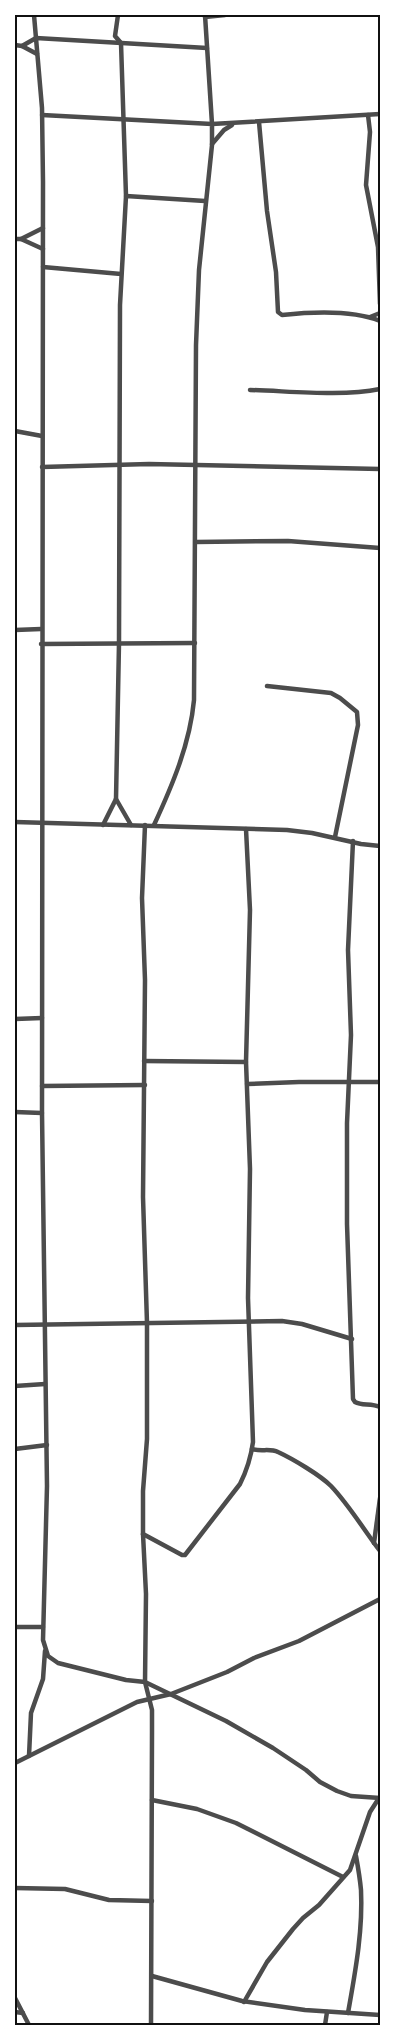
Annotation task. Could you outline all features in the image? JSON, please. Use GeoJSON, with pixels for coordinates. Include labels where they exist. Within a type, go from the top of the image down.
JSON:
{"type":"FeatureCollection","features":[{"type":"Feature","properties":{"kind":"street"},"geometry":{"type":"LineString","coordinates":[[29,1756],[32,1713],[42,1679],[45,1650],[43,1627],[47,1530],[41,823],[43,228],[42,116],[34,15]]}},
{"type":"Feature","properties":{"kind":"street"},"geometry":{"type":"LineString","coordinates":[[103,825],[116,799],[119,643],[121,274],[126,196],[121,43],[115,36],[118,15]]}},
{"type":"Feature","properties":{"kind":"street"},"geometry":{"type":"LineString","coordinates":[[154,826],[168,794],[192,722],[195,643],[196,345],[199,270],[212,145],[205,16],[225,15]]}},
{"type":"Feature","properties":{"kind":"street"},"geometry":{"type":"LineString","coordinates":[[22,46],[36,38],[207,48]]}},
{"type":"Feature","properties":{"kind":"street"},"geometry":{"type":"LineString","coordinates":[[15,45],[22,46],[37,54]]}},
{"type":"Feature","properties":{"kind":"street"},"geometry":{"type":"LineString","coordinates":[[42,116],[233,124],[380,114]]}},
{"type":"Feature","properties":{"kind":"street"},"geometry":{"type":"LineString","coordinates":[[368,115],[370,132],[366,185],[378,247],[380,302]]}},
{"type":"Feature","properties":{"kind":"street"},"geometry":{"type":"LineString","coordinates":[[258,122],[267,211],[276,272],[278,312],[282,316],[326,313],[370,317],[380,321]]}},
{"type":"Feature","properties":{"kind":"street"},"geometry":{"type":"LineString","coordinates":[[212,145],[224,130],[233,124]]}},
{"type":"Feature","properties":{"kind":"street"},"geometry":{"type":"LineString","coordinates":[[126,196],[205,201]]}},
{"type":"Feature","properties":{"kind":"street"},"geometry":{"type":"LineString","coordinates":[[18,239],[43,228]]}},
{"type":"Feature","properties":{"kind":"street"},"geometry":{"type":"LineString","coordinates":[[18,239],[43,249]]}},
{"type":"Feature","properties":{"kind":"street"},"geometry":{"type":"LineString","coordinates":[[43,267],[121,274]]}},
{"type":"Feature","properties":{"kind":"street"},"geometry":{"type":"LineString","coordinates":[[370,317],[380,313]]}},
{"type":"Feature","properties":{"kind":"street"},"geometry":{"type":"LineString","coordinates":[[250,390],[365,392],[380,388]]}},
{"type":"Feature","properties":{"kind":"street"},"geometry":{"type":"LineString","coordinates":[[15,431],[42,436]]}},
{"type":"Feature","properties":{"kind":"street"},"geometry":{"type":"LineString","coordinates":[[42,467],[119,464],[380,469]]}},
{"type":"Feature","properties":{"kind":"street"},"geometry":{"type":"LineString","coordinates":[[196,542],[288,541],[380,548]]}},
{"type":"Feature","properties":{"kind":"street"},"geometry":{"type":"LineString","coordinates":[[15,630],[41,629]]}},
{"type":"Feature","properties":{"kind":"street"},"geometry":{"type":"LineString","coordinates":[[41,644],[195,643]]}},
{"type":"Feature","properties":{"kind":"street"},"geometry":{"type":"LineString","coordinates":[[267,686],[331,694],[340,698],[357,712],[358,725],[335,837]]}},
{"type":"Feature","properties":{"kind":"street"},"geometry":{"type":"LineString","coordinates":[[116,799],[131,825]]}},
{"type":"Feature","properties":{"kind":"street"},"geometry":{"type":"LineString","coordinates":[[15,822],[287,830],[380,846]]}},
{"type":"Feature","properties":{"kind":"street"},"geometry":{"type":"LineString","coordinates":[[145,825],[142,898],[145,1085],[143,1198],[147,1323],[147,1440],[143,1491],[143,1534],[146,1585],[146,1682],[150,1699],[152,1732],[151,2025]]}},
{"type":"Feature","properties":{"kind":"street"},"geometry":{"type":"LineString","coordinates":[[143,1534],[185,1555],[240,1484],[246,1472],[252,1449],[248,1320],[250,1169],[246,1062],[250,910],[246,829]]}},
{"type":"Feature","properties":{"kind":"street"},"geometry":{"type":"LineString","coordinates":[[353,841],[348,950],[351,1035],[348,1082],[347,1224],[354,1400],[360,1404],[372,1403],[380,1407]]}},
{"type":"Feature","properties":{"kind":"street"},"geometry":{"type":"LineString","coordinates":[[15,1019],[42,1018]]}},
{"type":"Feature","properties":{"kind":"street"},"geometry":{"type":"LineString","coordinates":[[144,1061],[246,1062]]}},
{"type":"Feature","properties":{"kind":"street"},"geometry":{"type":"LineString","coordinates":[[247,1084],[380,1082]]}},
{"type":"Feature","properties":{"kind":"street"},"geometry":{"type":"LineString","coordinates":[[42,1086],[145,1085]]}},
{"type":"Feature","properties":{"kind":"street"},"geometry":{"type":"LineString","coordinates":[[15,1112],[42,1113]]}},
{"type":"Feature","properties":{"kind":"street"},"geometry":{"type":"LineString","coordinates":[[15,1324],[248,1320],[292,1322],[352,1339]]}},
{"type":"Feature","properties":{"kind":"street"},"geometry":{"type":"LineString","coordinates":[[15,1386],[45,1384]]}},
{"type":"Feature","properties":{"kind":"street"},"geometry":{"type":"LineString","coordinates":[[15,1449],[47,1445]]}},
{"type":"Feature","properties":{"kind":"street"},"geometry":{"type":"LineString","coordinates":[[252,1449],[262,1452],[277,1451],[299,1463],[326,1482],[344,1502],[380,1551]]}},
{"type":"Feature","properties":{"kind":"street"},"geometry":{"type":"LineString","coordinates":[[374,1543],[380,1498]]}},
{"type":"Feature","properties":{"kind":"street"},"geometry":{"type":"LineString","coordinates":[[15,1763],[125,1708],[171,1694],[299,1641],[380,1599]]}},
{"type":"Feature","properties":{"kind":"street"},"geometry":{"type":"LineString","coordinates":[[15,1627],[43,1627]]}},
{"type":"Feature","properties":{"kind":"street"},"geometry":{"type":"LineString","coordinates":[[45,1650],[48,1656],[58,1662],[120,1679],[146,1682],[211,1713],[250,1735],[306,1770],[320,1782],[337,1791],[351,1796],[380,1798]]}},
{"type":"Feature","properties":{"kind":"street"},"geometry":{"type":"LineString","coordinates":[[244,2002],[267,1962],[292,1929],[319,1905],[350,1870],[370,1812],[380,1798]]}},
{"type":"Feature","properties":{"kind":"street"},"geometry":{"type":"LineString","coordinates":[[152,1800],[197,1809],[236,1822],[343,1877]]}},
{"type":"Feature","properties":{"kind":"street"},"geometry":{"type":"LineString","coordinates":[[348,2013],[361,1919],[361,1889],[356,1853]]}},
{"type":"Feature","properties":{"kind":"street"},"geometry":{"type":"LineString","coordinates":[[15,1888],[65,1889],[109,1900],[152,1901]]}},
{"type":"Feature","properties":{"kind":"street"},"geometry":{"type":"LineString","coordinates":[[152,1976],[244,2002],[327,2012],[380,2015]]}},
{"type":"Feature","properties":{"kind":"street"},"geometry":{"type":"LineString","coordinates":[[15,1998],[29,2025]]}},
{"type":"Feature","properties":{"kind":"street"},"geometry":{"type":"LineString","coordinates":[[15,2012],[23,2013]]}},
{"type":"Feature","properties":{"kind":"street"},"geometry":{"type":"LineString","coordinates":[[325,2025],[327,2012]]}}]}
